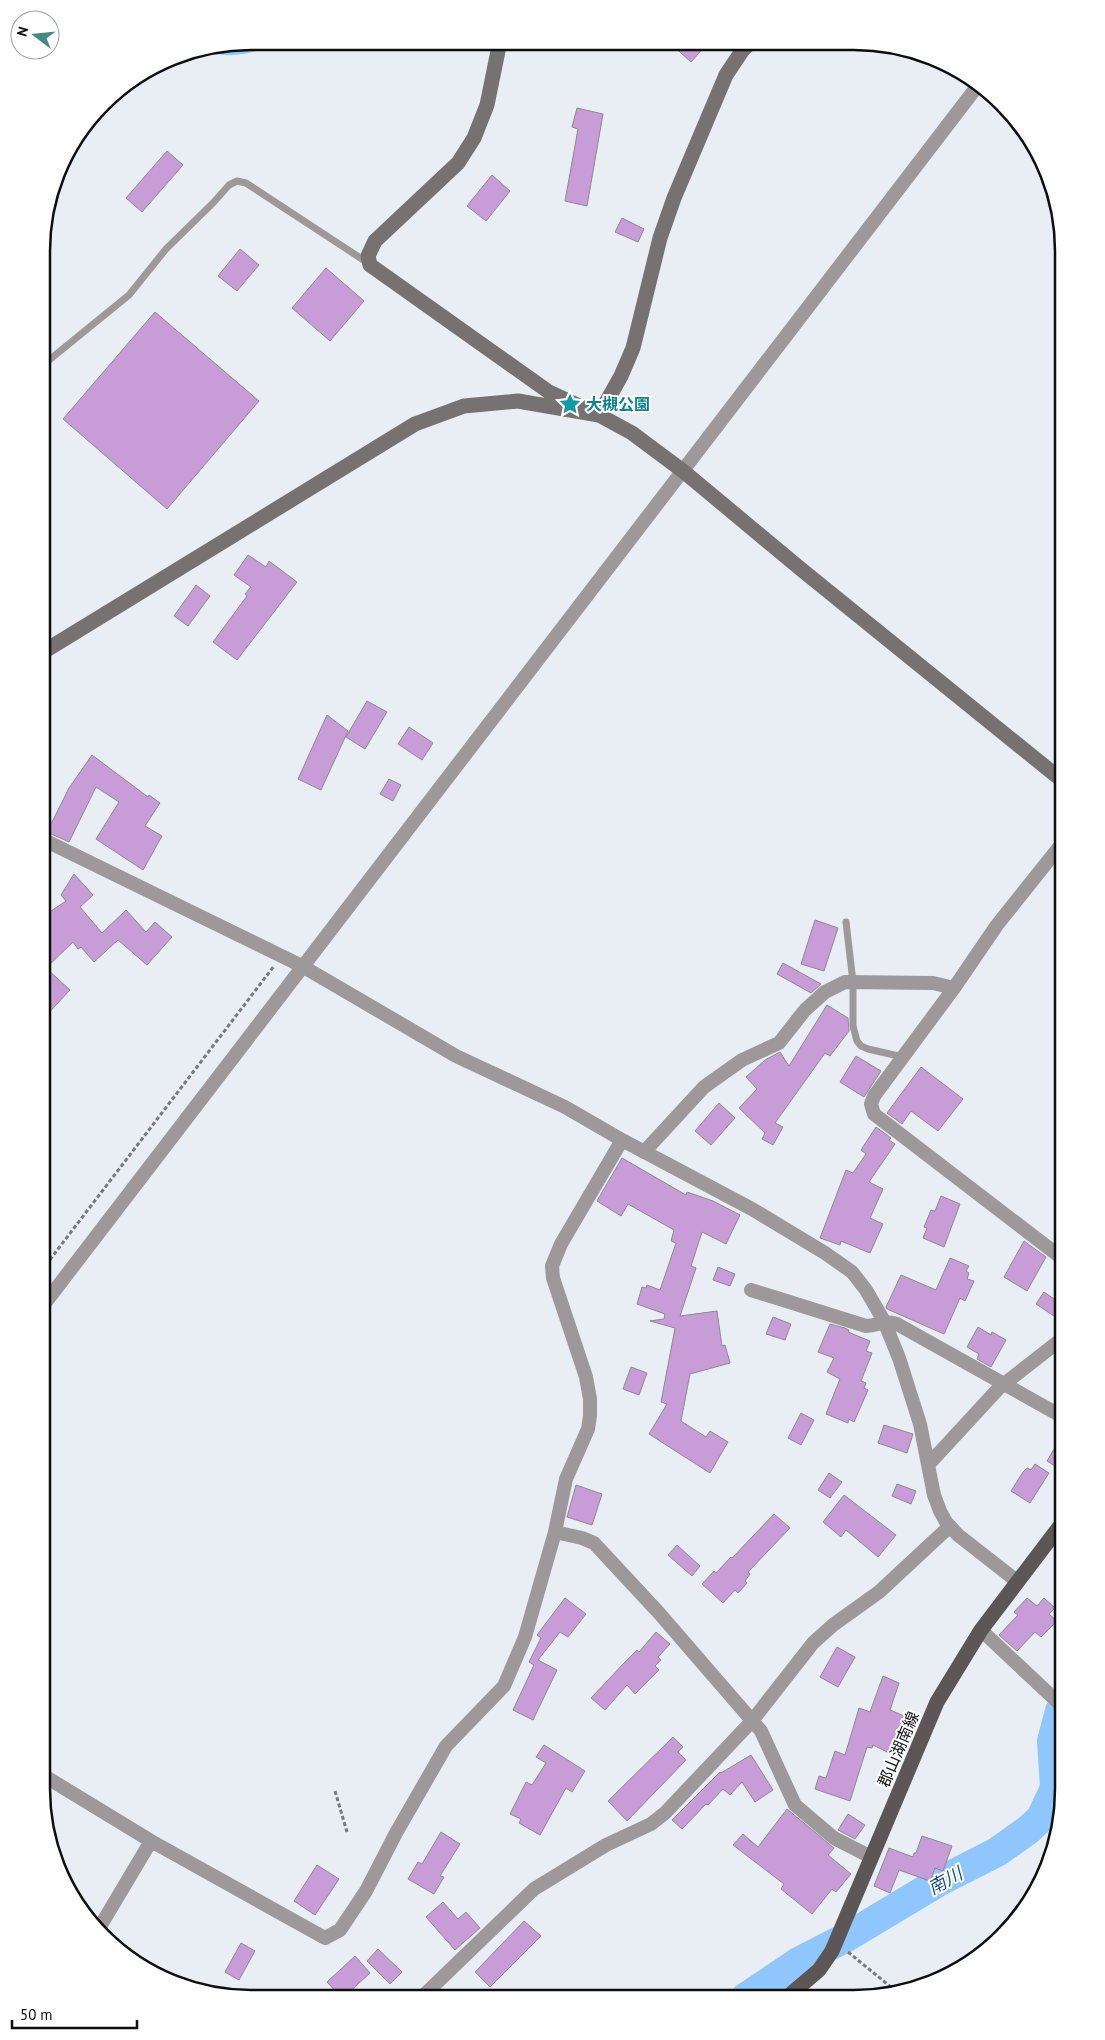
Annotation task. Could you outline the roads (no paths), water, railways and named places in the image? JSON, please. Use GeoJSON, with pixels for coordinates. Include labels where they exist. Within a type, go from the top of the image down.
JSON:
{"type":"FeatureCollection","features":[{"type":"Feature","properties":{"kind":"main road","name":"郡山湖南線"},"geometry":{"type":"LineString","coordinates":[[795,1990],[819,1970],[835,1944],[937,1702],[981,1630],[1055,1533]]}},
{"type":"Feature","properties":{"kind":"street"},"geometry":{"type":"LineString","coordinates":[[498,50],[488,105],[474,138],[458,163],[375,241],[368,256],[370,265],[550,392],[632,433],[683,470],[802,570],[1055,775]]}},
{"type":"Feature","properties":{"kind":"street"},"geometry":{"type":"LineString","coordinates":[[599,415],[621,376],[633,348],[660,238],[674,198],[726,75],[742,50]]}},
{"type":"Feature","properties":{"kind":"street"},"geometry":{"type":"LineString","coordinates":[[50,1297],[974,90]]}},
{"type":"Feature","properties":{"kind":"street"},"geometry":{"type":"LineString","coordinates":[[50,647],[415,424],[464,406],[518,401],[599,415]]}},
{"type":"Feature","properties":{"kind":"street"},"geometry":{"type":"LineString","coordinates":[[50,843],[302,966],[456,1056],[565,1107],[622,1140],[752,1209],[825,1253],[852,1272],[866,1290],[884,1321],[898,1358],[920,1424],[940,1511],[958,1535],[1018,1582]]}},
{"type":"Feature","properties":{"kind":"street"},"geometry":{"type":"LineString","coordinates":[[1055,852],[997,925],[954,988],[874,1096],[871,1104],[874,1114],[1055,1252]]}},
{"type":"Feature","properties":{"kind":"street"},"geometry":{"type":"LineString","coordinates":[[644,1152],[704,1088],[742,1060],[779,1043],[817,997],[845,982],[933,983],[954,988]]}},
{"type":"Feature","properties":{"kind":"street"},"geometry":{"type":"LineString","coordinates":[[50,1779],[151,1841],[325,1938],[340,1930],[366,1891],[396,1833],[446,1746],[498,1693],[507,1681],[525,1636],[555,1532],[566,1478],[588,1429],[590,1399],[586,1377],[553,1278],[552,1266],[561,1244],[622,1140]]}},
{"type":"Feature","properties":{"kind":"street"},"geometry":{"type":"LineString","coordinates":[[751,1290],[866,1326],[872,1326],[884,1321],[903,1327],[1055,1413]]}},
{"type":"Feature","properties":{"kind":"street"},"geometry":{"type":"LineString","coordinates":[[928,1465],[1004,1384],[1055,1344]]}},
{"type":"Feature","properties":{"kind":"street"},"geometry":{"type":"LineString","coordinates":[[430,1990],[534,1889],[606,1844],[651,1824],[665,1813],[752,1721],[813,1644],[833,1625],[879,1592],[950,1526]]}},
{"type":"Feature","properties":{"kind":"street"},"geometry":{"type":"LineString","coordinates":[[555,1532],[582,1538],[594,1544],[659,1613],[752,1721],[765,1739],[795,1805],[834,1838],[871,1857]]}},
{"type":"Feature","properties":{"kind":"street"},"geometry":{"type":"LineString","coordinates":[[981,1630],[1055,1699]]}},
{"type":"Feature","properties":{"kind":"street"},"geometry":{"type":"LineString","coordinates":[[102,1924],[151,1841]]}},
{"type":"Feature","properties":{"kind":"lane"},"geometry":{"type":"LineString","coordinates":[[50,359],[128,295],[166,249],[213,203],[229,184],[237,181],[246,182],[370,265]]}},
{"type":"Feature","properties":{"kind":"lane"},"geometry":{"type":"LineString","coordinates":[[846,922],[853,982],[852,1020],[857,1041],[868,1049],[903,1057]]}},
{"type":"Feature","properties":{"kind":"water"},"geometry":{"type":"Polygon","coordinates":[[[238,50],[259,50],[245,54],[225,55],[217,53],[238,50]]]}},
{"type":"Feature","properties":{"kind":"waterway","name":"南川"},"geometry":{"type":"LineString","coordinates":[[1055,1730],[1052,1741],[1055,1788]]}},
{"type":"Feature","properties":{"kind":"waterway","name":"南川"},"geometry":{"type":"LineString","coordinates":[[757,1990],[800,1961],[845,1938],[940,1881],[997,1852],[1028,1830],[1041,1818],[1055,1788]]}},
{"type":"Feature","properties":{"kind":"place","name":"大槻公園"},"geometry":{"type":"Point","coordinates":[570,404]}}]}
